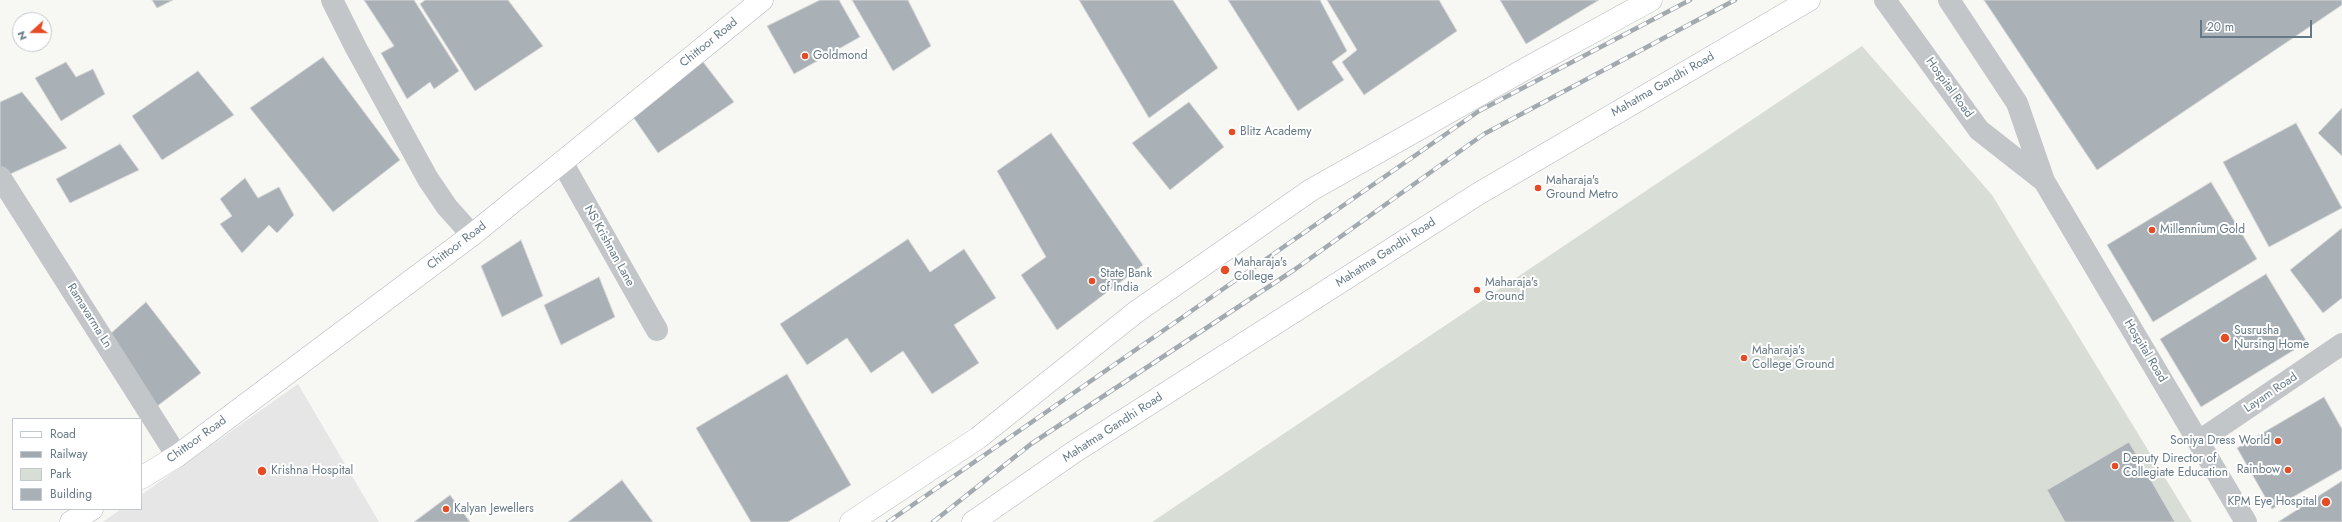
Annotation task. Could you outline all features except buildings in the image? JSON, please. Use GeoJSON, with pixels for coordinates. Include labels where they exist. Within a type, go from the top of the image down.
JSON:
{"type":"FeatureCollection","features":[{"type":"Feature","properties":{"kind":"main road","name":"Chittoor Road"},"geometry":{"type":"LineString","coordinates":[[142,477],[177,456],[472,235],[762,0]]}},
{"type":"Feature","properties":{"kind":"main road"},"geometry":{"type":"LineString","coordinates":[[851,522],[978,438],[1136,312],[1311,190],[1526,68],[1651,0]]}},
{"type":"Feature","properties":{"kind":"main road","name":"Mahatma Gandhi Road"},"geometry":{"type":"LineString","coordinates":[[973,522],[1074,452],[1478,194],[1809,0]]}},
{"type":"Feature","properties":{"kind":"street"},"geometry":{"type":"LineString","coordinates":[[332,0],[356,48],[428,179],[447,208],[472,235]]}},
{"type":"Feature","properties":{"kind":"street","name":"Hospital Road"},"geometry":{"type":"LineString","coordinates":[[1885,0],[1979,130],[2044,181]]}},
{"type":"Feature","properties":{"kind":"street","name":"Hospital Road"},"geometry":{"type":"LineString","coordinates":[[1949,0],[2017,103],[2044,181],[2246,522]]}},
{"type":"Feature","properties":{"kind":"street","name":"NS Krishnan Lane"},"geometry":{"type":"LineString","coordinates":[[562,162],[657,330]]}},
{"type":"Feature","properties":{"kind":"street","name":"Ramavarma Ln"},"geometry":{"type":"LineString","coordinates":[[0,177],[177,456]]}},
{"type":"Feature","properties":{"kind":"street","name":"Layam Road"},"geometry":{"type":"LineString","coordinates":[[2199,441],[2342,344]]}},
{"type":"Feature","properties":{"kind":"shaded area","name":"Krishna Hospital"},"geometry":{"type":"Polygon","coordinates":[[[298,384],[379,522],[103,522],[120,510],[142,510],[142,494],[298,384]]]}},
{"type":"Feature","properties":{"kind":"green space","name":"Maharaja's College Ground"},"geometry":{"type":"Polygon","coordinates":[[[1862,46],[1992,195],[2192,522],[1152,522],[1862,46]]]}},
{"type":"Feature","properties":{"kind":"railway"},"geometry":{"type":"LineString","coordinates":[[888,522],[1479,111],[1690,0]]}},
{"type":"Feature","properties":{"kind":"railway"},"geometry":{"type":"LineString","coordinates":[[933,522],[1031,444],[1294,270],[1484,134],[1735,0]]}},
{"type":"Feature","properties":{"kind":"place","name":"Goldmond"},"geometry":{"type":"Point","coordinates":[805,56]}},
{"type":"Feature","properties":{"kind":"place","name":"Blitz Academy"},"geometry":{"type":"Point","coordinates":[1232,132]}},
{"type":"Feature","properties":{"kind":"place","name":"Maharaja's Ground Metro"},"geometry":{"type":"Point","coordinates":[1538,188]}},
{"type":"Feature","properties":{"kind":"place","name":"Millennium Gold"},"geometry":{"type":"Point","coordinates":[2152,230]}},
{"type":"Feature","properties":{"kind":"place","name":"Maharaja's College"},"geometry":{"type":"Point","coordinates":[1225,270]}},
{"type":"Feature","properties":{"kind":"place","name":"State Bank of India"},"geometry":{"type":"Point","coordinates":[1092,281]}},
{"type":"Feature","properties":{"kind":"place","name":"Maharaja's Ground"},"geometry":{"type":"Point","coordinates":[1477,290]}},
{"type":"Feature","properties":{"kind":"place","name":"Susrusha Nursing Home"},"geometry":{"type":"Point","coordinates":[2225,338]}},
{"type":"Feature","properties":{"kind":"place","name":"Maharaja's College Ground"},"geometry":{"type":"Point","coordinates":[1744,358]}},
{"type":"Feature","properties":{"kind":"place","name":"Soniya Dress World"},"geometry":{"type":"Point","coordinates":[2278,441]}},
{"type":"Feature","properties":{"kind":"place","name":"Deputy Director of Collegiate Education"},"geometry":{"type":"Point","coordinates":[2115,466]}},
{"type":"Feature","properties":{"kind":"place","name":"Rainbow"},"geometry":{"type":"Point","coordinates":[2288,470]}},
{"type":"Feature","properties":{"kind":"place","name":"Krishna Hospital"},"geometry":{"type":"Point","coordinates":[262,471]}},
{"type":"Feature","properties":{"kind":"place","name":"KPM Eye Hospital"},"geometry":{"type":"Point","coordinates":[2326,502]}},
{"type":"Feature","properties":{"kind":"place","name":"Kalyan Jewellers"},"geometry":{"type":"Point","coordinates":[446,509]}}]}
